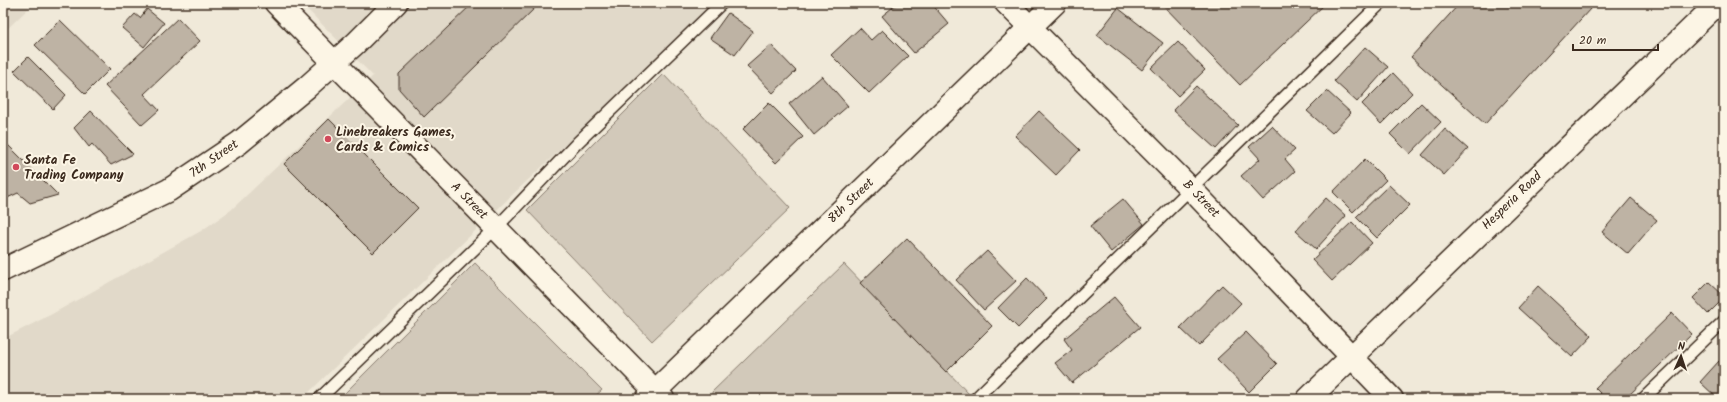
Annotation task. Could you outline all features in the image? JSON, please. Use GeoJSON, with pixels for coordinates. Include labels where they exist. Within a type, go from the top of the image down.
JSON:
{"type":"FeatureCollection","features":[{"type":"Feature","properties":{"kind":"street","name":"A Street"},"geometry":{"type":"LineString","coordinates":[[276,3],[496,228],[655,396]]}},
{"type":"Feature","properties":{"kind":"street","name":"7th Street"},"geometry":{"type":"LineString","coordinates":[[3,270],[169,190],[239,143],[334,63],[396,3]]}},
{"type":"Feature","properties":{"kind":"street","name":"B Street"},"geometry":{"type":"LineString","coordinates":[[1006,3],[1191,189],[1351,358],[1392,399]]}},
{"type":"Feature","properties":{"kind":"street","name":"8th Street"},"geometry":{"type":"LineString","coordinates":[[655,396],[1055,3]]}},
{"type":"Feature","properties":{"kind":"street","name":"Hesperia Road"},"geometry":{"type":"LineString","coordinates":[[1308,399],[1718,3]]}},
{"type":"Feature","properties":{"kind":"lane"},"geometry":{"type":"LineString","coordinates":[[319,399],[496,228],[578,142],[722,3]]}},
{"type":"Feature","properties":{"kind":"lane"},"geometry":{"type":"LineString","coordinates":[[975,399],[1381,3]]}},
{"type":"Feature","properties":{"kind":"lane"},"geometry":{"type":"LineString","coordinates":[[1643,399],[1724,321]]}},
{"type":"Feature","properties":{"kind":"shaded area"},"geometry":{"type":"Polygon","coordinates":[[[3,3],[34,3],[3,33],[3,3]]]}},
{"type":"Feature","properties":{"kind":"shaded area"},"geometry":{"type":"Polygon","coordinates":[[[301,3],[716,3],[511,196],[302,399],[3,399],[3,339],[52,314],[201,231],[231,210],[373,76],[301,3]]]}},
{"type":"Feature","properties":{"kind":"shaded area"},"geometry":{"type":"Polygon","coordinates":[[[663,74],[790,208],[652,341],[527,210],[663,74]]]}},
{"type":"Feature","properties":{"kind":"shaded area"},"geometry":{"type":"Polygon","coordinates":[[[475,263],[602,390],[592,399],[339,399],[475,263]]]}},
{"type":"Feature","properties":{"kind":"shaded area"},"geometry":{"type":"Polygon","coordinates":[[[844,264],[970,395],[967,399],[712,399],[712,392],[844,264]]]}},
{"type":"Feature","properties":{"kind":"building"},"geometry":{"type":"Polygon","coordinates":[[[307,3],[316,3],[311,7],[307,3]]]}},
{"type":"Feature","properties":{"kind":"building"},"geometry":{"type":"Polygon","coordinates":[[[473,3],[540,3],[424,117],[399,89],[399,74],[473,3]]]}},
{"type":"Feature","properties":{"kind":"building"},"geometry":{"type":"Polygon","coordinates":[[[898,3],[931,3],[949,24],[914,53],[882,16],[898,3]]]}},
{"type":"Feature","properties":{"kind":"building"},"geometry":{"type":"Polygon","coordinates":[[[1161,3],[1326,3],[1240,85],[1161,3]]]}},
{"type":"Feature","properties":{"kind":"building"},"geometry":{"type":"Polygon","coordinates":[[[1460,3],[1586,3],[1591,8],[1485,124],[1411,57],[1460,3]]]}},
{"type":"Feature","properties":{"kind":"building"},"geometry":{"type":"Polygon","coordinates":[[[1118,8],[1163,43],[1142,70],[1097,35],[1118,8]]]}},
{"type":"Feature","properties":{"kind":"building"},"geometry":{"type":"Polygon","coordinates":[[[147,9],[164,23],[144,47],[122,28],[135,14],[140,18],[147,9]]]}},
{"type":"Feature","properties":{"kind":"building"},"geometry":{"type":"Polygon","coordinates":[[[728,13],[753,31],[735,55],[710,38],[728,13]]]}},
{"type":"Feature","properties":{"kind":"building"},"geometry":{"type":"Polygon","coordinates":[[[178,18],[200,41],[144,94],[159,110],[142,125],[105,86],[178,18]]]}},
{"type":"Feature","properties":{"kind":"building"},"geometry":{"type":"Polygon","coordinates":[[[60,20],[110,69],[85,94],[35,45],[60,20]]]}},
{"type":"Feature","properties":{"kind":"building"},"geometry":{"type":"Polygon","coordinates":[[[860,28],[871,40],[882,30],[908,56],[869,93],[831,55],[860,28]]]}},
{"type":"Feature","properties":{"kind":"building"},"geometry":{"type":"Polygon","coordinates":[[[1178,42],[1205,70],[1178,96],[1151,68],[1178,42]]]}},
{"type":"Feature","properties":{"kind":"building"},"geometry":{"type":"Polygon","coordinates":[[[771,45],[796,71],[773,93],[747,66],[771,45]]]}},
{"type":"Feature","properties":{"kind":"building"},"geometry":{"type":"Polygon","coordinates":[[[1365,47],[1388,67],[1357,102],[1334,81],[1365,47]]]}},
{"type":"Feature","properties":{"kind":"building"},"geometry":{"type":"Polygon","coordinates":[[[28,57],[66,95],[53,109],[14,71],[28,57]]]}},
{"type":"Feature","properties":{"kind":"building"},"geometry":{"type":"Polygon","coordinates":[[[1393,73],[1412,93],[1381,124],[1362,104],[1393,73]]]}},
{"type":"Feature","properties":{"kind":"building"},"geometry":{"type":"Polygon","coordinates":[[[822,76],[848,106],[814,135],[789,104],[822,76]]]}},
{"type":"Feature","properties":{"kind":"building"},"geometry":{"type":"Polygon","coordinates":[[[1196,86],[1238,125],[1216,149],[1173,110],[1196,86]]]}},
{"type":"Feature","properties":{"kind":"building"},"geometry":{"type":"Polygon","coordinates":[[[1327,91],[1351,113],[1332,133],[1307,111],[1327,91]]]}},
{"type":"Feature","properties":{"kind":"building"},"geometry":{"type":"Polygon","coordinates":[[[769,103],[803,137],[776,163],[743,129],[769,103]]]}},
{"type":"Feature","properties":{"kind":"building"},"geometry":{"type":"Polygon","coordinates":[[[1421,103],[1441,122],[1410,154],[1390,134],[1421,103]]]}},
{"type":"Feature","properties":{"kind":"building","name":"Santa Fe Trading Company"},"geometry":{"type":"Polygon","coordinates":[[[91,111],[133,154],[111,165],[92,144],[89,147],[74,128],[91,111]]]}},
{"type":"Feature","properties":{"kind":"building"},"geometry":{"type":"Polygon","coordinates":[[[1039,111],[1080,150],[1056,175],[1015,136],[1039,111]]]}},
{"type":"Feature","properties":{"kind":"building"},"geometry":{"type":"Polygon","coordinates":[[[329,119],[418,208],[373,253],[284,164],[329,119]]]}},
{"type":"Feature","properties":{"kind":"building"},"geometry":{"type":"Polygon","coordinates":[[[1272,126],[1295,150],[1285,159],[1295,171],[1263,200],[1241,176],[1260,159],[1249,147],[1272,126]]]}},
{"type":"Feature","properties":{"kind":"building"},"geometry":{"type":"Polygon","coordinates":[[[1445,129],[1468,149],[1444,175],[1422,155],[1445,129]]]}},
{"type":"Feature","properties":{"kind":"building","name":"Santa Fe Trading Company"},"geometry":{"type":"Polygon","coordinates":[[[3,140],[58,195],[30,203],[18,193],[3,200],[3,140]]]}},
{"type":"Feature","properties":{"kind":"building"},"geometry":{"type":"Polygon","coordinates":[[[1365,159],[1386,180],[1353,212],[1333,192],[1365,159]]]}},
{"type":"Feature","properties":{"kind":"building"},"geometry":{"type":"Polygon","coordinates":[[[1389,185],[1410,205],[1377,238],[1356,217],[1389,185]]]}},
{"type":"Feature","properties":{"kind":"building"},"geometry":{"type":"Polygon","coordinates":[[[1326,198],[1346,216],[1316,249],[1296,231],[1326,198]]]}},
{"type":"Feature","properties":{"kind":"building"},"geometry":{"type":"Polygon","coordinates":[[[1631,198],[1657,220],[1628,254],[1602,232],[1631,198]]]}},
{"type":"Feature","properties":{"kind":"building"},"geometry":{"type":"Polygon","coordinates":[[[1123,199],[1144,224],[1111,252],[1090,226],[1123,199]]]}},
{"type":"Feature","properties":{"kind":"building"},"geometry":{"type":"Polygon","coordinates":[[[1352,222],[1372,243],[1332,281],[1312,260],[1352,222]]]}},
{"type":"Feature","properties":{"kind":"building"},"geometry":{"type":"Polygon","coordinates":[[[907,238],[992,326],[946,372],[860,283],[907,238]]]}},
{"type":"Feature","properties":{"kind":"building"},"geometry":{"type":"Polygon","coordinates":[[[987,251],[1016,281],[984,310],[956,280],[987,251]]]}},
{"type":"Feature","properties":{"kind":"building"},"geometry":{"type":"Polygon","coordinates":[[[1027,278],[1047,299],[1018,328],[998,308],[1027,278]]]}},
{"type":"Feature","properties":{"kind":"building"},"geometry":{"type":"Polygon","coordinates":[[[1709,282],[1724,296],[1724,298],[1708,314],[1693,298],[1709,282]]]}},
{"type":"Feature","properties":{"kind":"building"},"geometry":{"type":"Polygon","coordinates":[[[1222,285],[1241,303],[1199,346],[1180,328],[1222,285]]]}},
{"type":"Feature","properties":{"kind":"building"},"geometry":{"type":"Polygon","coordinates":[[[1538,286],[1592,336],[1572,357],[1518,308],[1538,286]]]}},
{"type":"Feature","properties":{"kind":"building"},"geometry":{"type":"Polygon","coordinates":[[[1114,297],[1140,327],[1072,383],[1055,363],[1072,350],[1064,339],[1114,297]]]}},
{"type":"Feature","properties":{"kind":"building"},"geometry":{"type":"Polygon","coordinates":[[[1672,313],[1692,334],[1625,399],[1606,399],[1595,388],[1672,313]]]}},
{"type":"Feature","properties":{"kind":"building"},"geometry":{"type":"Polygon","coordinates":[[[1246,332],[1277,364],[1249,392],[1217,359],[1246,332]]]}},
{"type":"Feature","properties":{"kind":"building"},"geometry":{"type":"Polygon","coordinates":[[[1719,361],[1724,365],[1724,399],[1718,399],[1700,382],[1719,361]]]}},
{"type":"Feature","properties":{"kind":"building"},"geometry":{"type":"Polygon","coordinates":[[[1149,394],[1155,399],[1145,399],[1149,394]]]}},
{"type":"Feature","properties":{"kind":"place","name":"Linebreakers Games, Cards & Comics"},"geometry":{"type":"Point","coordinates":[328,139]}},
{"type":"Feature","properties":{"kind":"place","name":"Santa Fe Trading Company"},"geometry":{"type":"Point","coordinates":[16,167]}}]}
